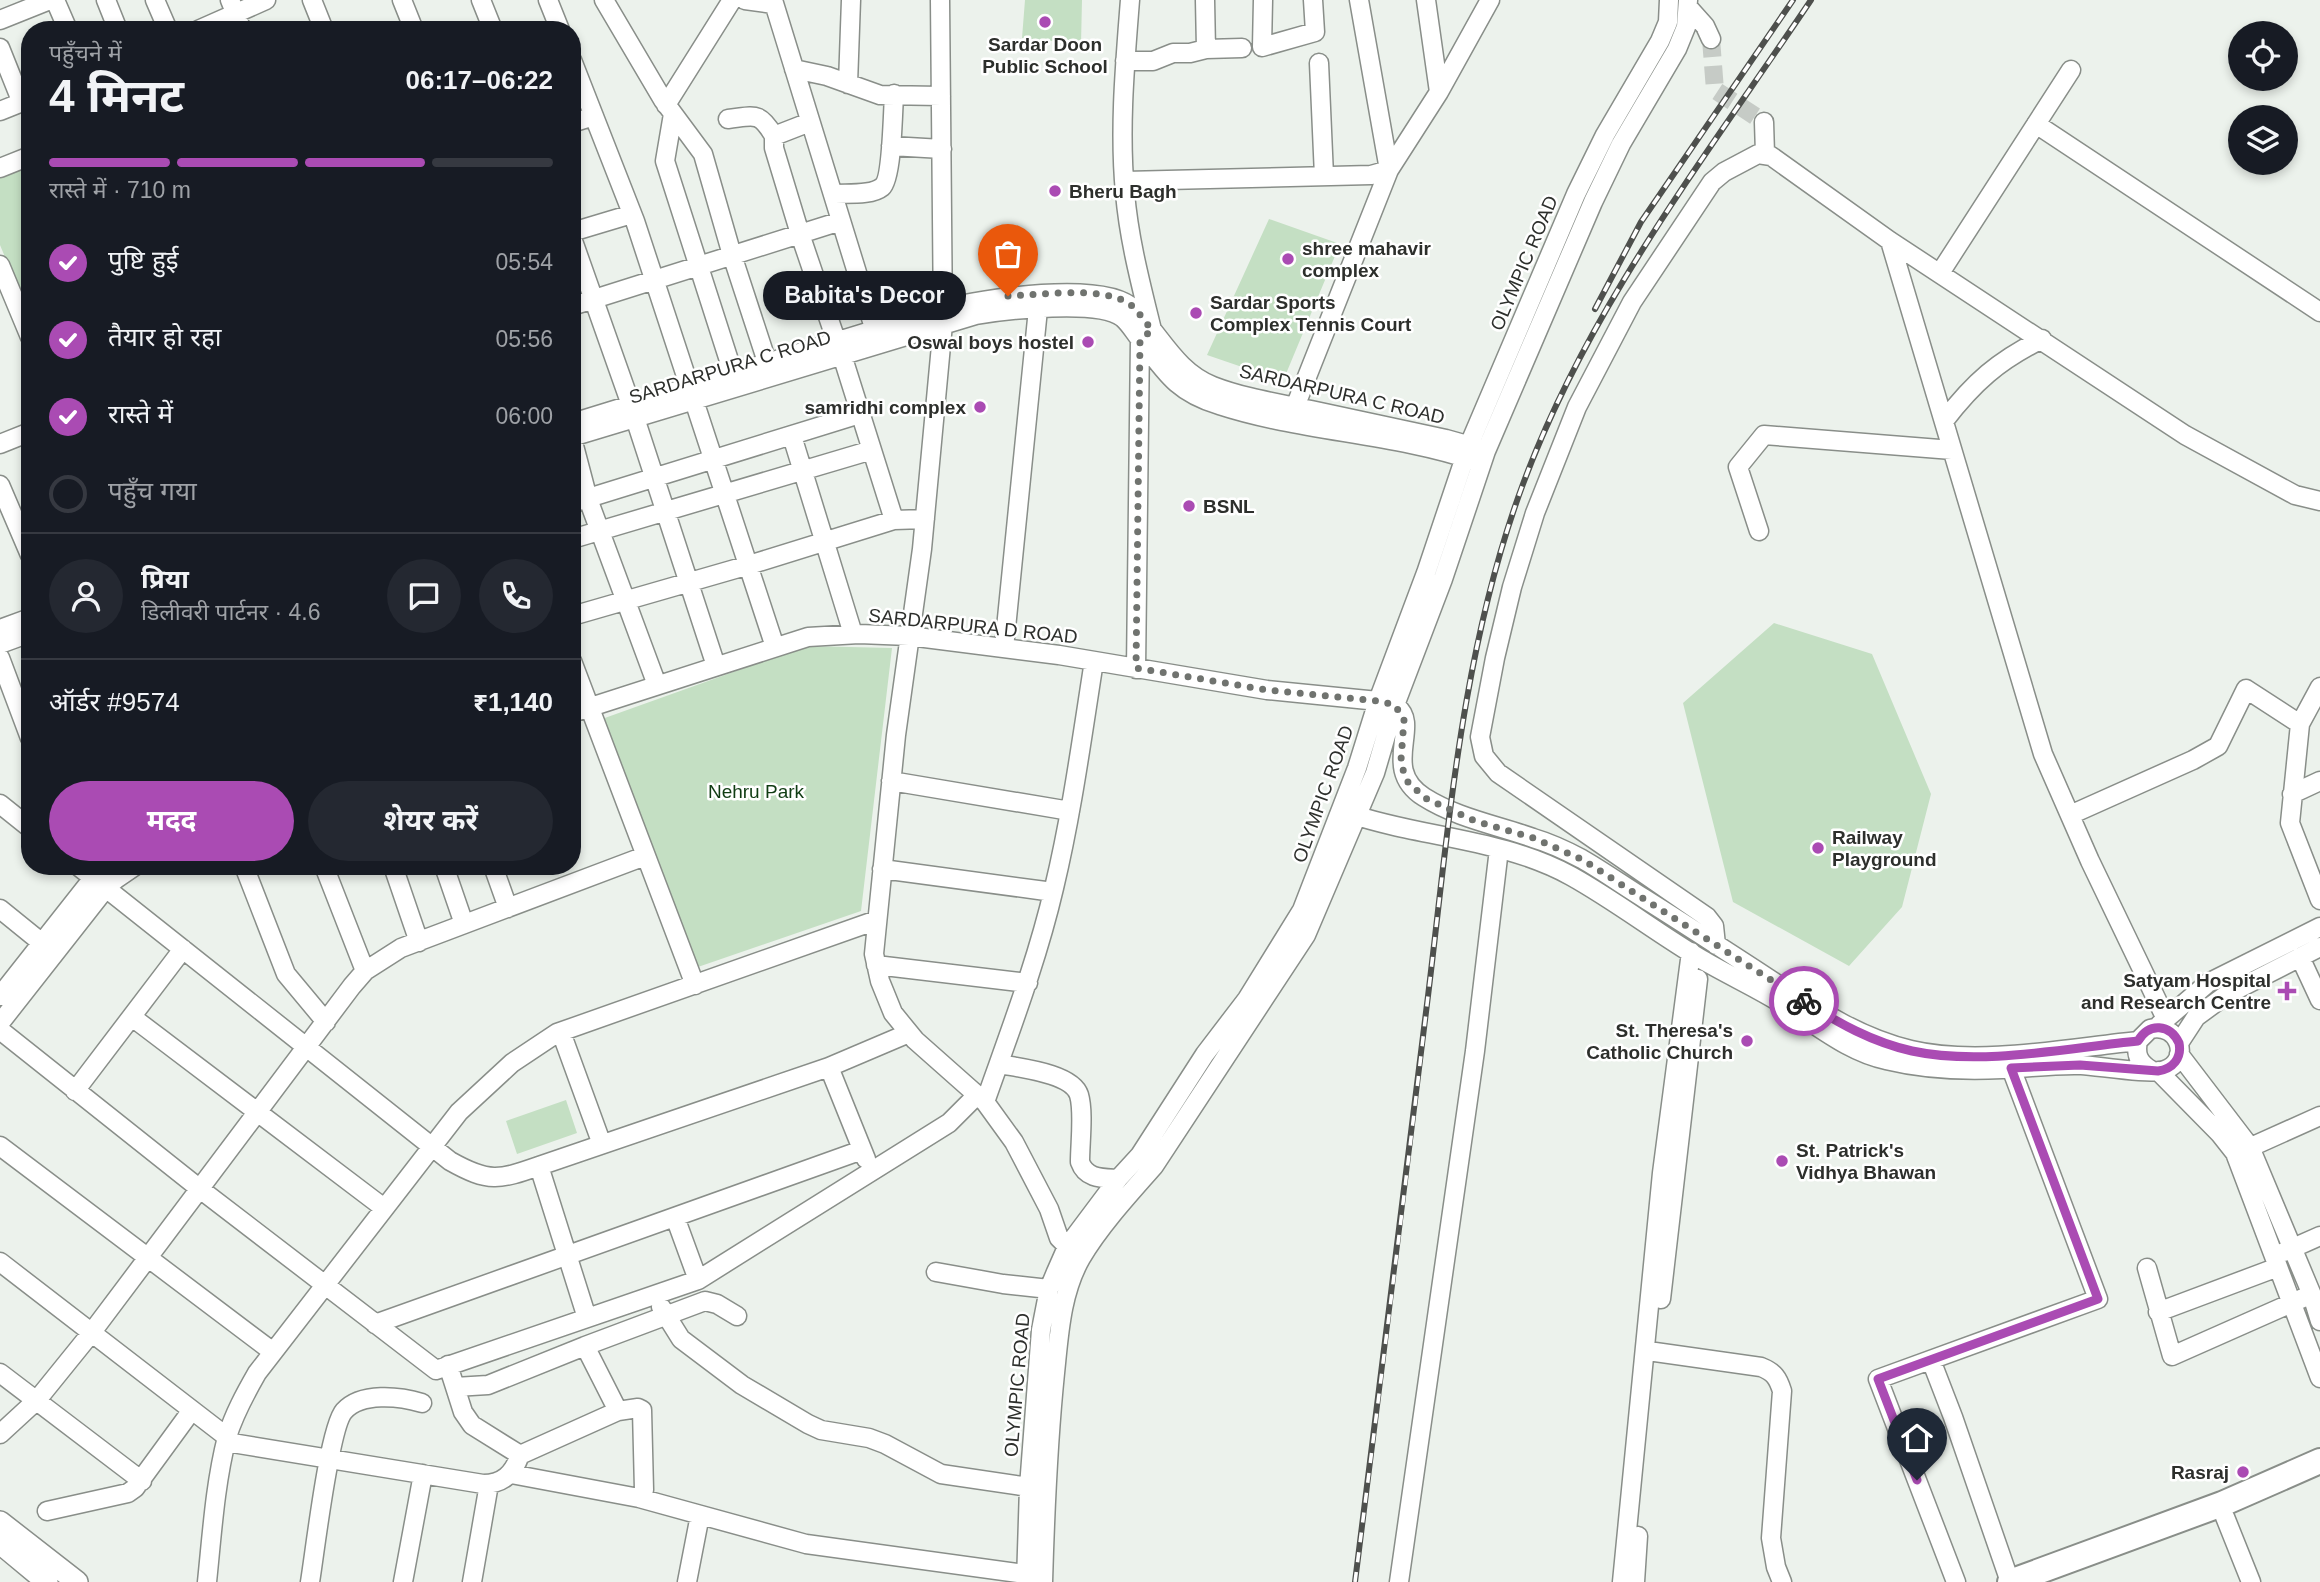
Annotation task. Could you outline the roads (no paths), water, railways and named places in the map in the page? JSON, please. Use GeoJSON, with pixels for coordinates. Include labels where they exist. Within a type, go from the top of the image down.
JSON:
{"type":"FeatureCollection","features":[{"type":"Feature","properties":{"kind":"highway"},"geometry":{"type":"LineString","coordinates":[[2010,1582],[2222,1504],[2320,1461]]}},
{"type":"Feature","properties":{"kind":"highway"},"geometry":{"type":"LineString","coordinates":[[2051,1582],[2225,1517],[2320,1478]]}},
{"type":"Feature","properties":{"kind":"main road"},"geometry":{"type":"LineString","coordinates":[[0,1522],[77,1582]]}},
{"type":"Feature","properties":{"kind":"main road"},"geometry":{"type":"LineString","coordinates":[[3,1548],[47,1582]]}},
{"type":"Feature","properties":{"kind":"street"},"geometry":{"type":"LineString","coordinates":[[0,20],[50,0]]}},
{"type":"Feature","properties":{"kind":"street"},"geometry":{"type":"LineString","coordinates":[[55,0],[64,21]]}},
{"type":"Feature","properties":{"kind":"street"},"geometry":{"type":"LineString","coordinates":[[106,0],[114,21]]}},
{"type":"Feature","properties":{"kind":"street"},"geometry":{"type":"LineString","coordinates":[[155,0],[163,21]]}},
{"type":"Feature","properties":{"kind":"street"},"geometry":{"type":"LineString","coordinates":[[219,21],[266,0]]}},
{"type":"Feature","properties":{"kind":"street"},"geometry":{"type":"LineString","coordinates":[[312,0],[320,21]]}},
{"type":"Feature","properties":{"kind":"street"},"geometry":{"type":"LineString","coordinates":[[402,0],[410,21]]}},
{"type":"Feature","properties":{"kind":"street"},"geometry":{"type":"LineString","coordinates":[[481,0],[489,21]]}},
{"type":"Feature","properties":{"kind":"street"},"geometry":{"type":"LineString","coordinates":[[548,0],[556,21]]}},
{"type":"Feature","properties":{"kind":"street"},"geometry":{"type":"LineString","coordinates":[[604,0],[669,109],[703,154],[767,362]]}},
{"type":"Feature","properties":{"kind":"street"},"geometry":{"type":"LineString","coordinates":[[732,0],[669,109],[665,161],[733,373]]}},
{"type":"Feature","properties":{"kind":"street"},"geometry":{"type":"LineString","coordinates":[[745,0],[773,2],[875,331]]}},
{"type":"Feature","properties":{"kind":"street"},"geometry":{"type":"LineString","coordinates":[[848,84],[850,0]]}},
{"type":"Feature","properties":{"kind":"street"},"geometry":{"type":"LineString","coordinates":[[940,0],[942,316],[925,519],[891,781],[874,954],[880,981],[893,1013],[909,1033],[981,1099],[1014,1142],[1049,1209],[1059,1238],[1080,1259]]}},
{"type":"Feature","properties":{"kind":"street"},"geometry":{"type":"LineString","coordinates":[[1130,0],[1122,107],[1125,181],[1146,335],[1136,668]]}},
{"type":"Feature","properties":{"kind":"street"},"geometry":{"type":"LineString","coordinates":[[1205,0],[1206,49]]}},
{"type":"Feature","properties":{"kind":"street"},"geometry":{"type":"LineString","coordinates":[[1263,0],[1262,47],[1315,33],[1313,0]]}},
{"type":"Feature","properties":{"kind":"street"},"geometry":{"type":"LineString","coordinates":[[1359,0],[1389,170]]}},
{"type":"Feature","properties":{"kind":"street"},"geometry":{"type":"LineString","coordinates":[[1426,0],[1439,92]]}},
{"type":"Feature","properties":{"kind":"street"},"geometry":{"type":"LineString","coordinates":[[1295,407],[1389,170],[1439,92],[1490,0]]}},
{"type":"Feature","properties":{"kind":"street","name":"OLYMPIC ROAD"},"geometry":{"type":"LineString","coordinates":[[1349,813],[1357,768],[1378,701],[1426,573],[1576,194],[1605,135],[1660,41],[1668,22],[1669,0]]}},
{"type":"Feature","properties":{"kind":"street"},"geometry":{"type":"LineString","coordinates":[[1688,3],[1711,39]]}},
{"type":"Feature","properties":{"kind":"street","name":"OLYMPIC ROAD"},"geometry":{"type":"LineString","coordinates":[[1026,1578],[1029,1487],[1041,1330],[1049,1289],[1067,1247],[1140,1154],[1205,1054],[1308,912],[1349,813],[1374,774],[1395,705],[1443,579],[1475,454],[1621,144],[1677,48],[1686,27],[1688,3]]}},
{"type":"Feature","properties":{"kind":"street"},"geometry":{"type":"LineString","coordinates":[[0,48],[21,91]]}},
{"type":"Feature","properties":{"kind":"street"},"geometry":{"type":"LineString","coordinates":[[1125,61],[1153,61],[1173,53],[1242,48]]}},
{"type":"Feature","properties":{"kind":"street"},"geometry":{"type":"LineString","coordinates":[[1319,64],[1324,176]]}},
{"type":"Feature","properties":{"kind":"street"},"geometry":{"type":"LineString","coordinates":[[794,69],[873,93],[941,96]]}},
{"type":"Feature","properties":{"kind":"street"},"geometry":{"type":"LineString","coordinates":[[1940,274],[2071,70]]}},
{"type":"Feature","properties":{"kind":"street"},"geometry":{"type":"LineString","coordinates":[[581,83],[655,280],[775,647]]}},
{"type":"Feature","properties":{"kind":"street"},"geometry":{"type":"LineString","coordinates":[[833,194],[868,192],[886,184],[894,94]]}},
{"type":"Feature","properties":{"kind":"street"},"geometry":{"type":"LineString","coordinates":[[0,111],[21,103]]}},
{"type":"Feature","properties":{"kind":"street"},"geometry":{"type":"LineString","coordinates":[[581,120],[594,116]]}},
{"type":"Feature","properties":{"kind":"street"},"geometry":{"type":"LineString","coordinates":[[728,119],[759,117],[764,119],[774,136],[774,148],[800,234],[894,520]]}},
{"type":"Feature","properties":{"kind":"street"},"geometry":{"type":"LineString","coordinates":[[774,136],[810,122]]}},
{"type":"Feature","properties":{"kind":"street"},"geometry":{"type":"LineString","coordinates":[[1765,122],[1765,154]]}},
{"type":"Feature","properties":{"kind":"street"},"geometry":{"type":"LineString","coordinates":[[2036,124],[2320,313]]}},
{"type":"Feature","properties":{"kind":"street"},"geometry":{"type":"LineString","coordinates":[[891,146],[942,149]]}},
{"type":"Feature","properties":{"kind":"street"},"geometry":{"type":"LineString","coordinates":[[1722,956],[1714,926],[1707,918],[1499,773],[1484,756],[1480,737],[1494,658],[1525,545],[1564,438],[1593,373],[1632,302],[1712,182],[1758,154],[1771,156],[1890,241],[2185,435],[2295,495],[2320,501]]}},
{"type":"Feature","properties":{"kind":"street"},"geometry":{"type":"LineString","coordinates":[[0,168],[21,160]]}},
{"type":"Feature","properties":{"kind":"street"},"geometry":{"type":"LineString","coordinates":[[1125,181],[1371,175],[1389,170]]}},
{"type":"Feature","properties":{"kind":"street"},"geometry":{"type":"LineString","coordinates":[[581,232],[632,214]]}},
{"type":"Feature","properties":{"kind":"street"},"geometry":{"type":"LineString","coordinates":[[581,303],[841,220]]}},
{"type":"Feature","properties":{"kind":"street"},"geometry":{"type":"LineString","coordinates":[[1890,241],[2043,754],[2161,1023],[2171,1031],[2179,1049],[2243,1150],[2316,1294],[2320,1321]]}},
{"type":"Feature","properties":{"kind":"street"},"geometry":{"type":"LineString","coordinates":[[581,260],[716,666]]}},
{"type":"Feature","properties":{"kind":"street"},"geometry":{"type":"LineString","coordinates":[[0,265],[5,292],[21,321]]}},
{"type":"Feature","properties":{"kind":"street","name":"SARDARPURA C ROAD"},"geometry":{"type":"LineString","coordinates":[[581,434],[633,412],[1008,296],[1093,293],[1131,305],[1165,373],[1182,390],[1216,405],[1283,422],[1444,452],[1475,454]]}},
{"type":"Feature","properties":{"kind":"street","name":"SARDARPURA C ROAD"},"geometry":{"type":"LineString","coordinates":[[693,394],[733,373],[767,362],[840,349],[875,331],[942,316],[1004,310],[1092,308],[1122,317],[1191,375],[1211,385],[1246,397],[1295,407],[1475,454]]}},
{"type":"Feature","properties":{"kind":"street"},"geometry":{"type":"LineString","coordinates":[[1004,648],[1038,309]]}},
{"type":"Feature","properties":{"kind":"street"},"geometry":{"type":"LineString","coordinates":[[1944,421],[1968,390],[2012,354],[2042,339]]}},
{"type":"Feature","properties":{"kind":"street","name":"SARDARPURA C ROAD"},"geometry":{"type":"LineString","coordinates":[[581,421],[633,412]]}},
{"type":"Feature","properties":{"kind":"street"},"geometry":{"type":"LineString","coordinates":[[581,501],[860,414]]}},
{"type":"Feature","properties":{"kind":"street"},"geometry":{"type":"LineString","coordinates":[[1759,531],[1738,467],[1764,435],[1952,450]]}},
{"type":"Feature","properties":{"kind":"street"},"geometry":{"type":"LineString","coordinates":[[0,444],[21,436]]}},
{"type":"Feature","properties":{"kind":"street"},"geometry":{"type":"LineString","coordinates":[[792,436],[853,634]]}},
{"type":"Feature","properties":{"kind":"street"},"geometry":{"type":"LineString","coordinates":[[581,537],[872,450]]}},
{"type":"Feature","properties":{"kind":"street"},"geometry":{"type":"LineString","coordinates":[[0,485],[21,534]]}},
{"type":"Feature","properties":{"kind":"street"},"geometry":{"type":"LineString","coordinates":[[581,502],[602,531],[657,685]]}},
{"type":"Feature","properties":{"kind":"street"},"geometry":{"type":"LineString","coordinates":[[581,614],[894,520],[925,519]]}},
{"type":"Feature","properties":{"kind":"street"},"geometry":{"type":"LineString","coordinates":[[0,629],[21,621]]}},
{"type":"Feature","properties":{"kind":"street","name":"SARDARPURA D ROAD"},"geometry":{"type":"LineString","coordinates":[[581,710],[808,637],[853,634],[909,636],[1004,648],[1267,690],[1395,705]]}},
{"type":"Feature","properties":{"kind":"street"},"geometry":{"type":"LineString","coordinates":[[0,645],[21,637]]}},
{"type":"Feature","properties":{"kind":"street"},"geometry":{"type":"LineString","coordinates":[[0,658],[21,711]]}},
{"type":"Feature","properties":{"kind":"street"},"geometry":{"type":"LineString","coordinates":[[0,1030],[200,1189],[436,1370],[448,1366],[698,1280],[949,1123],[981,1099],[999,1064],[1028,983],[1053,892],[1070,811],[1094,661]]}},
{"type":"Feature","properties":{"kind":"street"},"geometry":{"type":"LineString","coordinates":[[581,684],[695,985]]}},
{"type":"Feature","properties":{"kind":"street"},"geometry":{"type":"LineString","coordinates":[[2070,815],[2193,760],[2218,746],[2246,689],[2300,724]]}},
{"type":"Feature","properties":{"kind":"street"},"geometry":{"type":"LineString","coordinates":[[2318,695],[2300,724],[2290,823],[2314,862],[2320,900]]}},
{"type":"Feature","properties":{"kind":"street"},"geometry":{"type":"LineString","coordinates":[[1395,705],[1404,720],[1401,760],[1404,774],[1408,782],[1425,798],[1475,821],[1534,838],[1583,860],[1722,956],[1782,1003],[1848,1047],[1886,1060],[1970,1070],[2080,1065],[2155,1070],[2174,1064],[2196,1017],[2225,995],[2320,947]]}},
{"type":"Feature","properties":{"kind":"street"},"geometry":{"type":"LineString","coordinates":[[891,781],[1070,811]]}},
{"type":"Feature","properties":{"kind":"street"},"geometry":{"type":"LineString","coordinates":[[2292,794],[2320,781]]}},
{"type":"Feature","properties":{"kind":"street"},"geometry":{"type":"LineString","coordinates":[[1349,813],[1524,856],[1570,876],[1696,955],[1722,956],[1853,1030],[1912,1051],[1950,1055],[2009,1054],[2138,1041]]}},
{"type":"Feature","properties":{"kind":"street"},"geometry":{"type":"LineString","coordinates":[[1399,1582],[1475,1051],[1499,849]]}},
{"type":"Feature","properties":{"kind":"street"},"geometry":{"type":"LineString","coordinates":[[581,872],[645,856]]}},
{"type":"Feature","properties":{"kind":"street"},"geometry":{"type":"LineString","coordinates":[[882,869],[1053,892]]}},
{"type":"Feature","properties":{"kind":"street"},"geometry":{"type":"LineString","coordinates":[[95,875],[116,879],[122,875]]}},
{"type":"Feature","properties":{"kind":"street"},"geometry":{"type":"LineString","coordinates":[[0,996],[95,875]]}},
{"type":"Feature","properties":{"kind":"street"},"geometry":{"type":"LineString","coordinates":[[95,875],[183,949],[450,1161],[477,1176],[497,1178],[539,1166],[829,1067],[909,1033]]}},
{"type":"Feature","properties":{"kind":"street"},"geometry":{"type":"LineString","coordinates":[[0,1023],[95,875]]}},
{"type":"Feature","properties":{"kind":"street"},"geometry":{"type":"LineString","coordinates":[[248,875],[286,974],[326,1022]]}},
{"type":"Feature","properties":{"kind":"street"},"geometry":{"type":"LineString","coordinates":[[328,875],[365,971]]}},
{"type":"Feature","properties":{"kind":"street"},"geometry":{"type":"LineString","coordinates":[[396,875],[419,942]]}},
{"type":"Feature","properties":{"kind":"street"},"geometry":{"type":"LineString","coordinates":[[447,875],[464,924]]}},
{"type":"Feature","properties":{"kind":"street"},"geometry":{"type":"LineString","coordinates":[[496,875],[508,908]]}},
{"type":"Feature","properties":{"kind":"street"},"geometry":{"type":"LineString","coordinates":[[0,1434],[37,1400],[92,1332],[365,971],[401,948],[508,908],[573,875]]}},
{"type":"Feature","properties":{"kind":"street"},"geometry":{"type":"LineString","coordinates":[[0,909],[42,943]]}},
{"type":"Feature","properties":{"kind":"street","name":"OLYMPIC ROAD"},"geometry":{"type":"LineString","coordinates":[[1043,1582],[1046,1488],[1059,1332],[1067,1294],[1080,1259],[1154,1166],[1284,970],[1306,935],[1308,912]]}},
{"type":"Feature","properties":{"kind":"street"},"geometry":{"type":"LineString","coordinates":[[207,1582],[215,1508],[227,1439],[240,1404],[257,1373],[459,1112],[512,1063],[561,1032],[877,920]]}},
{"type":"Feature","properties":{"kind":"street"},"geometry":{"type":"LineString","coordinates":[[2320,927],[2208,984],[2161,1023],[2145,1031],[2136,1049],[2143,1065],[2155,1070],[2220,1134],[2243,1150],[2276,1261],[2320,1378]]}},
{"type":"Feature","properties":{"kind":"street"},"geometry":{"type":"LineString","coordinates":[[75,1091],[183,949]]}},
{"type":"Feature","properties":{"kind":"street"},"geometry":{"type":"LineString","coordinates":[[1634,1582],[1696,955]]}},
{"type":"Feature","properties":{"kind":"street"},"geometry":{"type":"LineString","coordinates":[[1622,1582],[1662,1173],[1696,955]]}},
{"type":"Feature","properties":{"kind":"street"},"geometry":{"type":"LineString","coordinates":[[2300,957],[2320,1000]]}},
{"type":"Feature","properties":{"kind":"street"},"geometry":{"type":"LineString","coordinates":[[876,965],[1028,983]]}},
{"type":"Feature","properties":{"kind":"street"},"geometry":{"type":"LineString","coordinates":[[132,1017],[384,1208]]}},
{"type":"Feature","properties":{"kind":"street"},"geometry":{"type":"LineString","coordinates":[[561,1032],[600,1139]]}},
{"type":"Feature","properties":{"kind":"street"},"geometry":{"type":"LineString","coordinates":[[999,1064],[1058,1077],[1075,1088],[1080,1102],[1082,1169],[1095,1177],[1118,1179]]}},
{"type":"Feature","properties":{"kind":"street"},"geometry":{"type":"LineString","coordinates":[[829,1067],[873,1171]]}},
{"type":"Feature","properties":{"kind":"street"},"geometry":{"type":"LineString","coordinates":[[1956,1582],[1878,1379],[2098,1299],[2011,1068]]}},
{"type":"Feature","properties":{"kind":"street"},"geometry":{"type":"LineString","coordinates":[[2243,1150],[2320,1116]]}},
{"type":"Feature","properties":{"kind":"street"},"geometry":{"type":"LineString","coordinates":[[0,1146],[273,1352]]}},
{"type":"Feature","properties":{"kind":"street"},"geometry":{"type":"LineString","coordinates":[[375,1324],[862,1150]]}},
{"type":"Feature","properties":{"kind":"street"},"geometry":{"type":"LineString","coordinates":[[539,1166],[587,1318]]}},
{"type":"Feature","properties":{"kind":"street"},"geometry":{"type":"LineString","coordinates":[[675,1217],[698,1280]]}},
{"type":"Feature","properties":{"kind":"street"},"geometry":{"type":"LineString","coordinates":[[2158,1312],[2276,1261],[2293,1248],[2320,1236]]}},
{"type":"Feature","properties":{"kind":"street"},"geometry":{"type":"LineString","coordinates":[[0,1262],[227,1439],[330,1459],[495,1484],[511,1474],[520,1455],[618,1411],[638,1408],[642,1410],[644,1490],[639,1498]]}},
{"type":"Feature","properties":{"kind":"street"},"geometry":{"type":"LineString","coordinates":[[2147,1268],[2172,1356],[2291,1302],[2316,1294]]}},
{"type":"Feature","properties":{"kind":"street"},"geometry":{"type":"LineString","coordinates":[[936,1272],[1049,1289]]}},
{"type":"Feature","properties":{"kind":"street"},"geometry":{"type":"LineString","coordinates":[[655,1295],[681,1339],[742,1385],[808,1424],[821,1430],[869,1438],[885,1444],[941,1474],[1029,1487]]}},
{"type":"Feature","properties":{"kind":"street"},"geometry":{"type":"LineString","coordinates":[[455,1387],[488,1385],[705,1301],[717,1304],[737,1316]]}},
{"type":"Feature","properties":{"kind":"street"},"geometry":{"type":"LineString","coordinates":[[585,1346],[618,1411]]}},
{"type":"Feature","properties":{"kind":"street"},"geometry":{"type":"LineString","coordinates":[[1655,1352],[1761,1367],[1778,1378],[1782,1391],[1771,1538],[1776,1567],[1782,1582]]}},
{"type":"Feature","properties":{"kind":"street"},"geometry":{"type":"LineString","coordinates":[[1931,1360],[2010,1582]]}},
{"type":"Feature","properties":{"kind":"street"},"geometry":{"type":"LineString","coordinates":[[448,1366],[463,1412],[472,1425],[520,1455]]}},
{"type":"Feature","properties":{"kind":"street"},"geometry":{"type":"LineString","coordinates":[[0,1373],[142,1481]]}},
{"type":"Feature","properties":{"kind":"street"},"geometry":{"type":"LineString","coordinates":[[310,1582],[337,1422],[352,1405],[373,1399],[391,1397],[422,1402]]}},
{"type":"Feature","properties":{"kind":"street"},"geometry":{"type":"LineString","coordinates":[[47,1511],[128,1493],[142,1481],[192,1410]]}},
{"type":"Feature","properties":{"kind":"street"},"geometry":{"type":"LineString","coordinates":[[403,1582],[423,1474]]}},
{"type":"Feature","properties":{"kind":"street"},"geometry":{"type":"LineString","coordinates":[[511,1474],[639,1498],[806,1544],[946,1573],[1026,1578]]}},
{"type":"Feature","properties":{"kind":"street"},"geometry":{"type":"LineString","coordinates":[[472,1582],[489,1484]]}},
{"type":"Feature","properties":{"kind":"street"},"geometry":{"type":"LineString","coordinates":[[687,1582],[700,1515]]}},
{"type":"Feature","properties":{"kind":"street"},"geometry":{"type":"LineString","coordinates":[[2225,1517],[2252,1582]]}},
{"type":"Feature","properties":{"kind":"tunnel"},"geometry":{"type":"LineString","coordinates":[[1711,39],[1715,90],[1764,122]]}},
{"type":"Feature","properties":{"kind":"railway"},"geometry":{"type":"LineString","coordinates":[[1595,309],[1641,222],[1793,0]]}},
{"type":"Feature","properties":{"kind":"railway"},"geometry":{"type":"LineString","coordinates":[[1355,1582],[1460,737],[1485,609],[1502,546],[1523,484],[1550,418],[1581,355],[1653,233],[1811,0]]}},
{"type":"Feature","properties":{"kind":"place","name":"Sardar Doon Public School"},"geometry":{"type":"Point","coordinates":[1045,22]}},
{"type":"Feature","properties":{"kind":"place","name":"Bheru Bagh"},"geometry":{"type":"Point","coordinates":[1055,191]}},
{"type":"Feature","properties":{"kind":"place","name":"shree mahavir complex"},"geometry":{"type":"Point","coordinates":[1288,259]}},
{"type":"Feature","properties":{"kind":"place","name":"Babita's Decor"},"geometry":{"type":"Point","coordinates":[1008,296]}},
{"type":"Feature","properties":{"kind":"place","name":"Sardar Sports Complex Tennis Court"},"geometry":{"type":"Point","coordinates":[1196,313]}},
{"type":"Feature","properties":{"kind":"place","name":"Oswal boys hostel"},"geometry":{"type":"Point","coordinates":[1088,342]}},
{"type":"Feature","properties":{"kind":"place","name":"samridhi complex"},"geometry":{"type":"Point","coordinates":[980,407]}},
{"type":"Feature","properties":{"kind":"place","name":"BSNL"},"geometry":{"type":"Point","coordinates":[1189,506]}},
{"type":"Feature","properties":{"kind":"place","name":"Railway Playground"},"geometry":{"type":"Point","coordinates":[1818,848]}},
{"type":"Feature","properties":{"kind":"place","name":"Satyam Hospital and Research Centre"},"geometry":{"type":"Point","coordinates":[2287,991]}},
{"type":"Feature","properties":{"kind":"place","name":"St. Theresa's Catholic Church"},"geometry":{"type":"Point","coordinates":[1747,1041]}},
{"type":"Feature","properties":{"kind":"place","name":"St. Patrick's Vidhya Bhawan"},"geometry":{"type":"Point","coordinates":[1782,1161]}},
{"type":"Feature","properties":{"kind":"place","name":"Rasraj"},"geometry":{"type":"Point","coordinates":[2243,1472]}},
{"type":"Feature","properties":{"kind":"park label","name":"Nehru Park"},"geometry":{"type":"Point","coordinates":[756,791]}}]}
